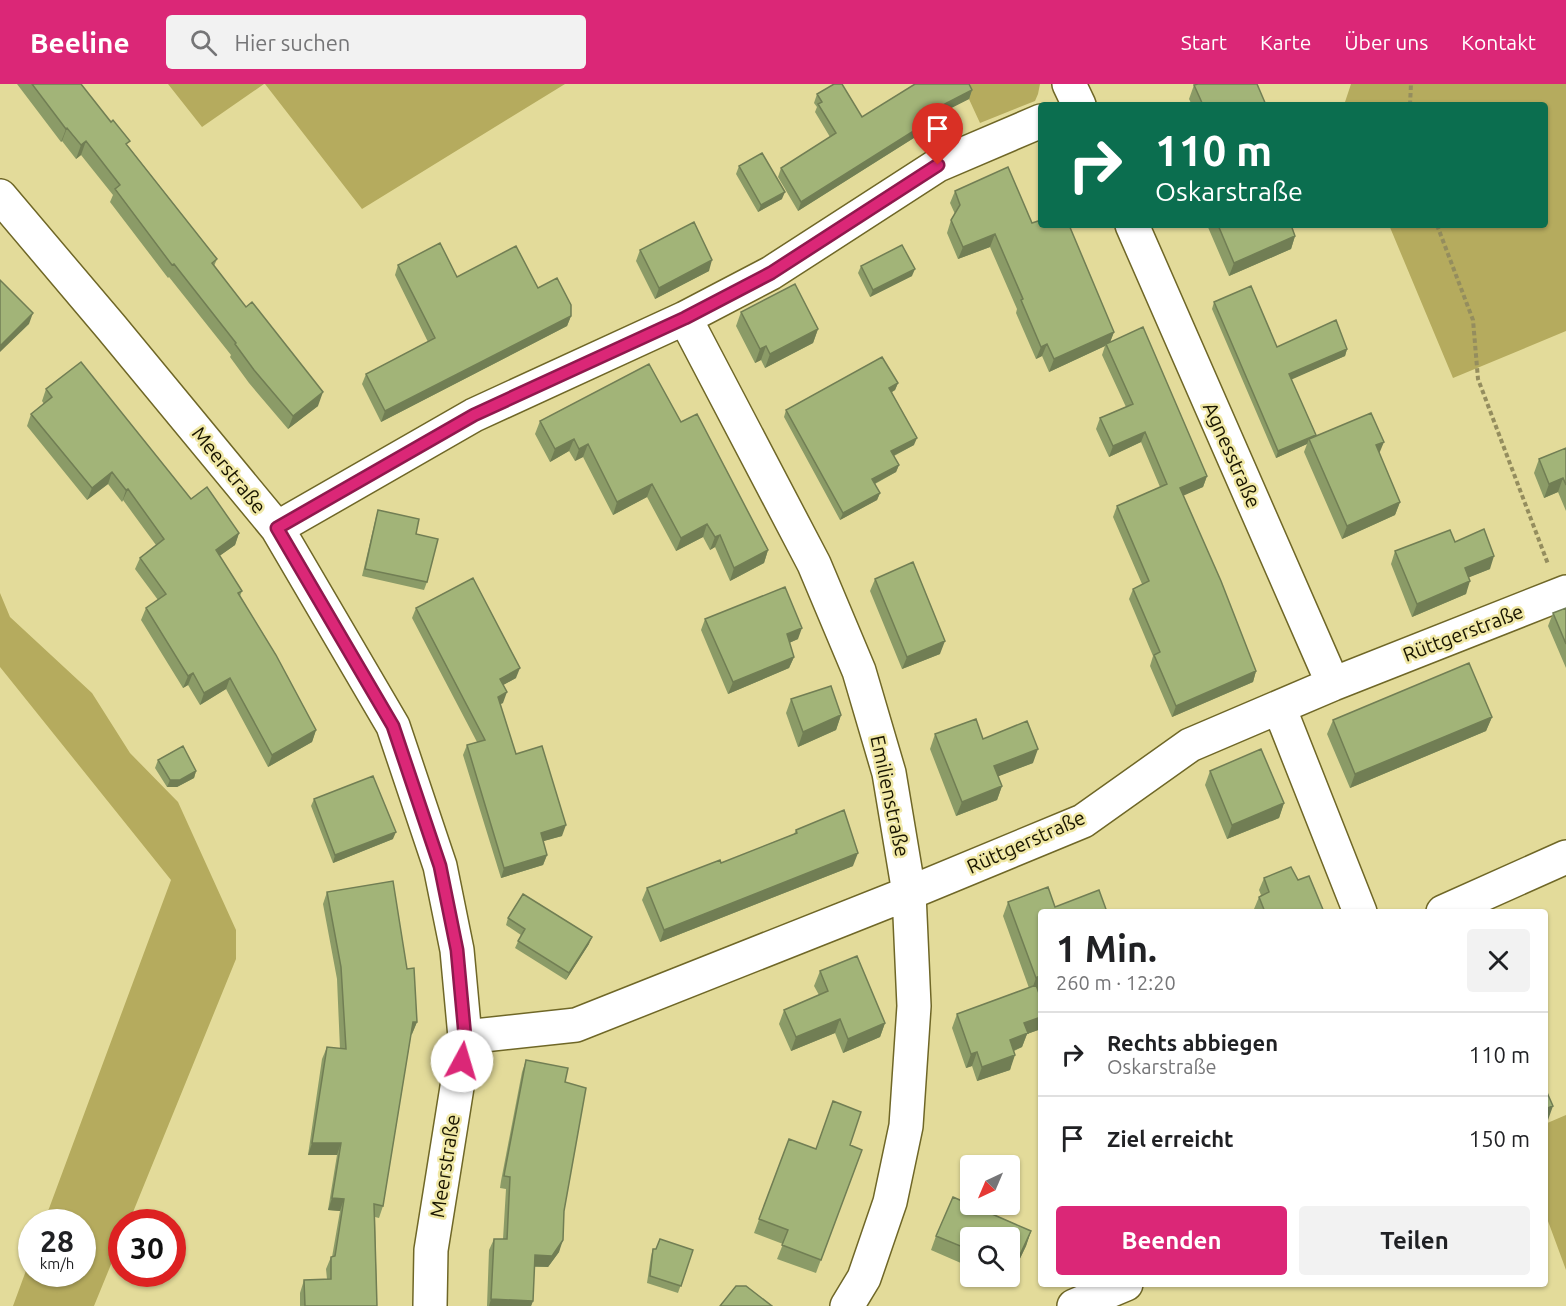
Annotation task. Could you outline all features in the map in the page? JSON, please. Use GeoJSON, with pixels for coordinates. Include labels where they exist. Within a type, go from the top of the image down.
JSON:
{"type":"FeatureCollection","features":[{"type":"Feature","properties":{"kind":"street"},"geometry":{"type":"LineString","coordinates":[[1069,84],[1078,102]]}},
{"type":"Feature","properties":{"kind":"street"},"geometry":{"type":"LineString","coordinates":[[277,528],[474,415],[685,318],[771,273],[938,165],[1038,122]]}},
{"type":"Feature","properties":{"kind":"street","name":"Meerstraße"},"geometry":{"type":"LineString","coordinates":[[0,196],[277,528],[393,726],[440,866],[457,950],[465,1037],[431,1250],[430,1306]]}},
{"type":"Feature","properties":{"kind":"street","name":"Agnesstraße"},"geometry":{"type":"LineString","coordinates":[[1133,228],[1333,684]]}},
{"type":"Feature","properties":{"kind":"street","name":"Emilienstraße"},"geometry":{"type":"LineString","coordinates":[[685,318],[814,564],[859,671],[889,773],[909,893],[914,1006],[906,1126],[890,1202],[864,1278],[847,1306]]}},
{"type":"Feature","properties":{"kind":"street","name":"Rüttgerstraße"},"geometry":{"type":"LineString","coordinates":[[465,1037],[576,1025],[909,893],[1083,821],[1190,745],[1333,684],[1563,594]]}},
{"type":"Feature","properties":{"kind":"street"},"geometry":{"type":"LineString","coordinates":[[1279,707],[1359,909]]}},
{"type":"Feature","properties":{"kind":"street"},"geometry":{"type":"LineString","coordinates":[[1450,909],[1566,857]]}},
{"type":"Feature","properties":{"kind":"street"},"geometry":{"type":"LineString","coordinates":[[1074,1306],[1119,1287]]}},
{"type":"Feature","properties":{"kind":"path"},"geometry":{"type":"LineString","coordinates":[[1410,102],[1411,84]]}},
{"type":"Feature","properties":{"kind":"path"},"geometry":{"type":"LineString","coordinates":[[1438,228],[1473,320],[1478,379],[1563,594]]}},
{"type":"Feature","properties":{"kind":"shaded area"},"geometry":{"type":"Polygon","coordinates":[[[168,84],[264,84],[202,127],[168,84]]]}},
{"type":"Feature","properties":{"kind":"shaded area"},"geometry":{"type":"Polygon","coordinates":[[[265,84],[565,84],[362,209],[265,84]]]}},
{"type":"Feature","properties":{"kind":"shaded area"},"geometry":{"type":"Polygon","coordinates":[[[962,84],[1040,84],[1035,101],[980,123],[962,84]]]}},
{"type":"Feature","properties":{"kind":"shaded area"},"geometry":{"type":"Polygon","coordinates":[[[1351,84],[1566,84],[1566,331],[1453,378],[1390,228],[1548,228],[1548,102],[1345,102],[1351,84]]]}},
{"type":"Feature","properties":{"kind":"shaded area"},"geometry":{"type":"Polygon","coordinates":[[[0,593],[10,617],[92,693],[130,753],[178,802],[236,930],[236,959],[134,1209],[108,1209],[108,1272],[94,1306],[13,1306],[20,1287],[96,1287],[96,1209],[49,1209],[171,880],[0,667],[0,593]]]}},
{"type":"Feature","properties":{"kind":"shaded area"},"geometry":{"type":"Polygon","coordinates":[[[1566,1115],[1566,1270],[1548,1221],[1548,1123],[1566,1115]]]}},
{"type":"Feature","properties":{"kind":"building"},"geometry":{"type":"Polygon","coordinates":[[[32,84],[81,84],[111,122],[113,120],[130,141],[126,144],[217,259],[212,263],[246,307],[252,302],[323,392],[293,416],[254,370],[236,343],[174,264],[172,265],[115,189],[120,185],[86,141],[81,145],[32,84]]]}},
{"type":"Feature","properties":{"kind":"building"},"geometry":{"type":"Polygon","coordinates":[[[834,84],[842,84],[862,117],[915,84],[969,84],[972,90],[935,109],[939,115],[801,202],[781,168],[836,133],[818,104],[822,102],[817,94],[834,84]]]}},
{"type":"Feature","properties":{"kind":"building"},"geometry":{"type":"Polygon","coordinates":[[[1257,84],[1265,102],[1202,102],[1194,85],[1257,84]]]}},
{"type":"Feature","properties":{"kind":"building"},"geometry":{"type":"Polygon","coordinates":[[[762,153],[785,192],[761,205],[739,166],[762,153]]]}},
{"type":"Feature","properties":{"kind":"building"},"geometry":{"type":"Polygon","coordinates":[[[1008,167],[1032,223],[1038,221],[1038,228],[1070,228],[1114,332],[1054,359],[1047,344],[1041,347],[995,234],[963,247],[951,220],[960,205],[955,191],[1008,167]]]}},
{"type":"Feature","properties":{"kind":"building"},"geometry":{"type":"Polygon","coordinates":[[[694,222],[712,260],[659,288],[640,250],[694,222]]]}},
{"type":"Feature","properties":{"kind":"building"},"geometry":{"type":"Polygon","coordinates":[[[1219,228],[1292,228],[1295,236],[1234,263],[1219,228]]]}},
{"type":"Feature","properties":{"kind":"building"},"geometry":{"type":"Polygon","coordinates":[[[440,243],[457,277],[516,246],[538,288],[557,278],[571,305],[571,316],[385,411],[366,374],[435,338],[398,265],[440,243]]]}},
{"type":"Feature","properties":{"kind":"building"},"geometry":{"type":"Polygon","coordinates":[[[902,245],[915,269],[873,290],[861,266],[902,245]]]}},
{"type":"Feature","properties":{"kind":"building"},"geometry":{"type":"Polygon","coordinates":[[[0,280],[33,313],[0,346],[0,280]]]}},
{"type":"Feature","properties":{"kind":"building"},"geometry":{"type":"Polygon","coordinates":[[[795,284],[818,329],[770,354],[766,346],[760,349],[741,312],[795,284]]]}},
{"type":"Feature","properties":{"kind":"building"},"geometry":{"type":"Polygon","coordinates":[[[1251,286],[1277,347],[1336,320],[1347,349],[1289,374],[1316,435],[1278,451],[1214,302],[1251,286]]]}},
{"type":"Feature","properties":{"kind":"building"},"geometry":{"type":"Polygon","coordinates":[[[1143,327],[1207,476],[1180,488],[1221,581],[1256,671],[1176,706],[1154,655],[1160,652],[1133,589],[1149,581],[1117,506],[1167,484],[1145,432],[1113,446],[1100,418],[1133,404],[1106,344],[1143,327]]]}},
{"type":"Feature","properties":{"kind":"building"},"geometry":{"type":"Polygon","coordinates":[[[882,357],[898,383],[889,388],[917,438],[891,451],[899,465],[872,479],[880,493],[843,513],[786,410],[882,357]]]}},
{"type":"Feature","properties":{"kind":"building"},"geometry":{"type":"Polygon","coordinates":[[[81,362],[191,499],[207,487],[239,533],[216,550],[242,591],[238,593],[276,655],[316,730],[272,755],[230,678],[204,693],[193,673],[188,676],[146,608],[166,594],[140,558],[164,539],[128,489],[126,490],[112,472],[92,488],[31,414],[52,397],[46,389],[81,362]]]}},
{"type":"Feature","properties":{"kind":"building"},"geometry":{"type":"Polygon","coordinates":[[[649,364],[681,422],[697,414],[768,550],[734,568],[720,535],[715,537],[707,524],[681,538],[652,484],[617,502],[588,444],[579,449],[574,439],[555,449],[540,421],[649,364]]]}},
{"type":"Feature","properties":{"kind":"building"},"geometry":{"type":"Polygon","coordinates":[[[1371,413],[1384,442],[1376,445],[1400,502],[1347,526],[1309,439],[1371,413]]]}},
{"type":"Feature","properties":{"kind":"building"},"geometry":{"type":"Polygon","coordinates":[[[1566,448],[1566,485],[1563,478],[1549,484],[1539,459],[1566,448]]]}},
{"type":"Feature","properties":{"kind":"building"},"geometry":{"type":"Polygon","coordinates":[[[378,510],[419,519],[416,534],[438,539],[427,582],[365,569],[378,510]]]}},
{"type":"Feature","properties":{"kind":"building"},"geometry":{"type":"Polygon","coordinates":[[[1484,529],[1494,556],[1465,568],[1470,581],[1417,604],[1395,551],[1450,530],[1455,542],[1484,529]]]}},
{"type":"Feature","properties":{"kind":"building"},"geometry":{"type":"Polygon","coordinates":[[[913,562],[945,641],[907,657],[875,579],[913,562]]]}},
{"type":"Feature","properties":{"kind":"building"},"geometry":{"type":"Polygon","coordinates":[[[473,578],[520,668],[500,679],[507,692],[498,697],[516,754],[542,746],[566,825],[541,833],[547,855],[504,868],[467,745],[485,740],[416,608],[473,578]]]}},
{"type":"Feature","properties":{"kind":"building"},"geometry":{"type":"Polygon","coordinates":[[[785,587],[802,628],[787,634],[794,657],[733,682],[705,619],[785,587]]]}},
{"type":"Feature","properties":{"kind":"building"},"geometry":{"type":"Polygon","coordinates":[[[1566,608],[1566,644],[1553,613],[1566,608]]]}},
{"type":"Feature","properties":{"kind":"building"},"geometry":{"type":"Polygon","coordinates":[[[1469,663],[1492,717],[1355,774],[1333,720],[1469,663]]]}},
{"type":"Feature","properties":{"kind":"building"},"geometry":{"type":"Polygon","coordinates":[[[831,686],[841,715],[803,732],[791,699],[831,686]]]}},
{"type":"Feature","properties":{"kind":"building"},"geometry":{"type":"Polygon","coordinates":[[[976,719],[983,739],[1027,721],[1038,749],[994,766],[1002,786],[962,802],[935,734],[976,719]]]}},
{"type":"Feature","properties":{"kind":"building"},"geometry":{"type":"Polygon","coordinates":[[[183,746],[196,771],[180,780],[170,780],[158,760],[183,746]]]}},
{"type":"Feature","properties":{"kind":"building"},"geometry":{"type":"Polygon","coordinates":[[[1261,749],[1284,803],[1232,825],[1210,771],[1261,749]]]}},
{"type":"Feature","properties":{"kind":"building"},"geometry":{"type":"Polygon","coordinates":[[[373,776],[396,832],[335,855],[314,799],[373,776]]]}},
{"type":"Feature","properties":{"kind":"building"},"geometry":{"type":"Polygon","coordinates":[[[844,810],[858,853],[664,930],[647,888],[720,860],[721,863],[797,833],[796,830],[844,810]]]}},
{"type":"Feature","properties":{"kind":"building"},"geometry":{"type":"Polygon","coordinates":[[[1291,867],[1298,880],[1309,876],[1323,909],[1264,909],[1259,897],[1269,892],[1264,878],[1291,867]]]}},
{"type":"Feature","properties":{"kind":"building"},"geometry":{"type":"Polygon","coordinates":[[[393,881],[407,969],[414,968],[417,1022],[413,1022],[383,1206],[374,1204],[377,1306],[305,1306],[304,1280],[331,1279],[331,1257],[335,1256],[344,1199],[332,1198],[341,1143],[312,1143],[327,1047],[346,1049],[341,967],[327,892],[393,881]]]}},
{"type":"Feature","properties":{"kind":"building"},"geometry":{"type":"Polygon","coordinates":[[[1048,887],[1055,907],[1099,890],[1106,909],[1038,909],[1038,977],[1036,978],[1008,902],[1048,887]]]}},
{"type":"Feature","properties":{"kind":"building"},"geometry":{"type":"Polygon","coordinates":[[[523,894],[592,937],[569,973],[518,941],[525,929],[508,918],[523,894]]]}},
{"type":"Feature","properties":{"kind":"building"},"geometry":{"type":"Polygon","coordinates":[[[857,956],[885,1023],[848,1039],[840,1019],[796,1037],[784,1010],[828,991],[820,971],[857,956]]]}},
{"type":"Feature","properties":{"kind":"building"},"geometry":{"type":"Polygon","coordinates":[[[1036,985],[1038,991],[1038,1018],[1024,1023],[1028,1033],[1010,1040],[1015,1055],[982,1067],[977,1052],[971,1054],[957,1014],[1036,985]]]}},
{"type":"Feature","properties":{"kind":"building"},"geometry":{"type":"Polygon","coordinates":[[[526,1060],[568,1068],[565,1082],[586,1088],[564,1211],[563,1240],[552,1256],[535,1255],[533,1301],[491,1299],[494,1239],[507,1239],[510,1177],[504,1176],[526,1060]]]}},
{"type":"Feature","properties":{"kind":"building"},"geometry":{"type":"Polygon","coordinates":[[[1548,1095],[1553,1106],[1548,1108],[1548,1095]]]}},
{"type":"Feature","properties":{"kind":"building"},"geometry":{"type":"Polygon","coordinates":[[[833,1101],[861,1112],[850,1145],[862,1150],[821,1260],[782,1245],[788,1230],[759,1219],[789,1139],[816,1149],[833,1101]]]}},
{"type":"Feature","properties":{"kind":"building"},"geometry":{"type":"Polygon","coordinates":[[[953,1197],[960,1200],[960,1215],[994,1215],[1031,1231],[1020,1255],[1020,1227],[960,1227],[960,1246],[936,1236],[953,1197]]]}},
{"type":"Feature","properties":{"kind":"building"},"geometry":{"type":"Polygon","coordinates":[[[660,1239],[693,1250],[681,1286],[650,1276],[653,1249],[656,1249],[660,1239]]]}},
{"type":"Feature","properties":{"kind":"building"},"geometry":{"type":"Polygon","coordinates":[[[736,1286],[746,1286],[772,1306],[720,1306],[736,1286]]]}},
{"type":"Feature","properties":{"kind":"route"},"geometry":{"type":"LineString","coordinates":[[462,1061],[465,1037],[457,950],[440,866],[393,726],[277,528],[474,415],[685,318],[771,273],[938,165]]}}]}
